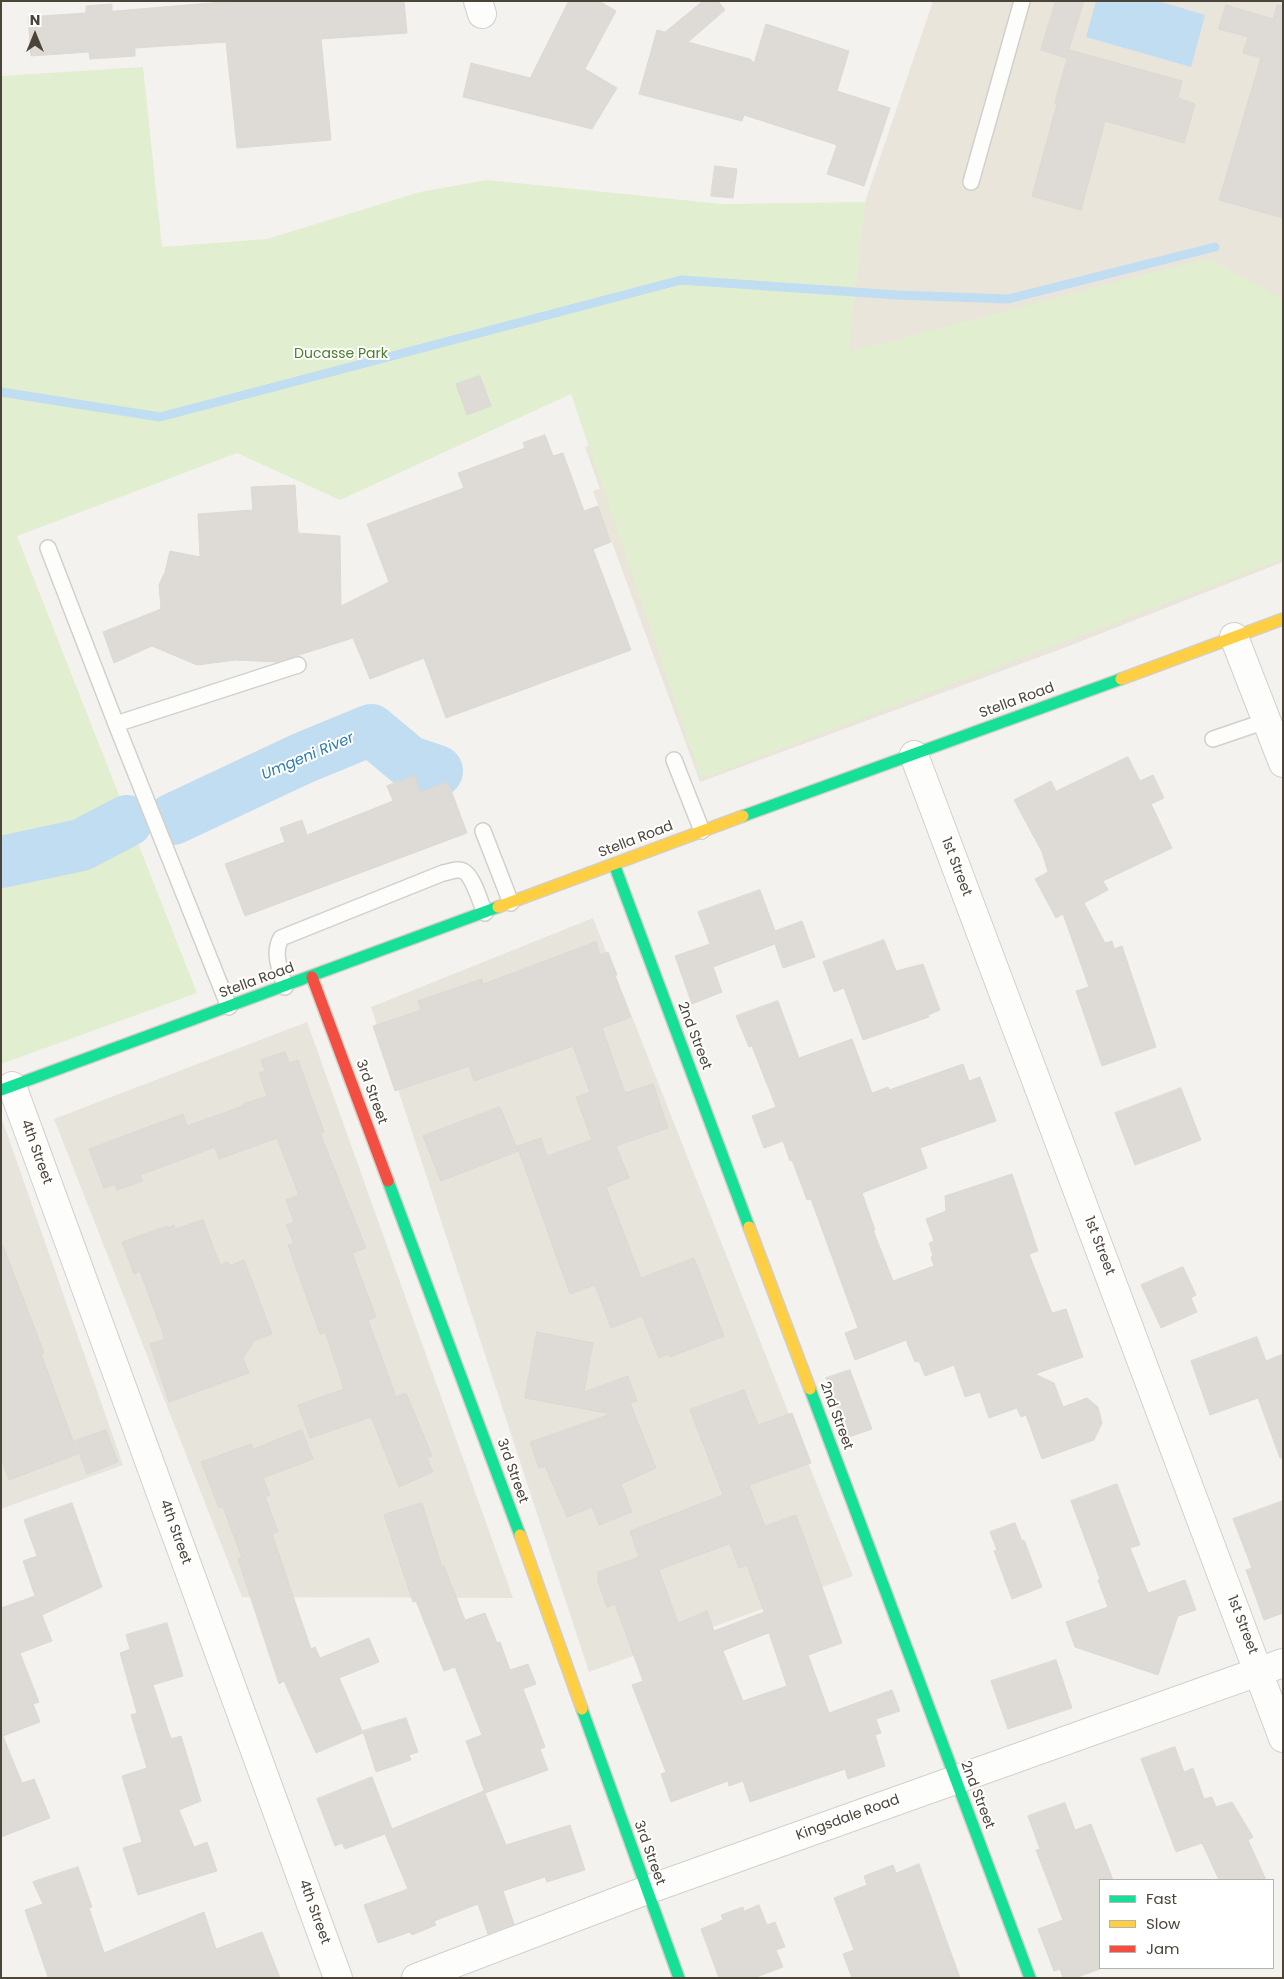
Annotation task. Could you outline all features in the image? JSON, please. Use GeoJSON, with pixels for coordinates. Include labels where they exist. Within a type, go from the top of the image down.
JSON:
{"type":"FeatureCollection","features":[{"type":"Feature","properties":{"kind":"street","name":"Stella Road"},"geometry":{"type":"LineString","coordinates":[[7,1088],[1283,619]]}},
{"type":"Feature","properties":{"kind":"street"},"geometry":{"type":"LineString","coordinates":[[1234,638],[1283,763]]}},
{"type":"Feature","properties":{"kind":"street","name":"1st Street"},"geometry":{"type":"LineString","coordinates":[[914,755],[1271,1668],[1283,1738]]}},
{"type":"Feature","properties":{"kind":"street","name":"2nd Street"},"geometry":{"type":"LineString","coordinates":[[614,864],[1030,1978]]}},
{"type":"Feature","properties":{"kind":"street","name":"3rd Street"},"geometry":{"type":"LineString","coordinates":[[312,977],[514,1518],[646,1890],[680,1978]]}},
{"type":"Feature","properties":{"kind":"street","name":"4th Street"},"geometry":{"type":"LineString","coordinates":[[7,1088],[338,1978]]}},
{"type":"Feature","properties":{"kind":"street","name":"Kingsdale Road"},"geometry":{"type":"LineString","coordinates":[[416,1978],[646,1890],[1271,1668]]}},
{"type":"Feature","properties":{"kind":"lane"},"geometry":{"type":"LineString","coordinates":[[970,182],[1022,1]]}},
{"type":"Feature","properties":{"kind":"lane"},"geometry":{"type":"LineString","coordinates":[[48,548],[229,1007]]}},
{"type":"Feature","properties":{"kind":"lane"},"geometry":{"type":"LineString","coordinates":[[116,724],[298,665]]}},
{"type":"Feature","properties":{"kind":"lane"},"geometry":{"type":"LineString","coordinates":[[1213,739],[1266,721]]}},
{"type":"Feature","properties":{"kind":"lane"},"geometry":{"type":"LineString","coordinates":[[674,760],[702,831]]}},
{"type":"Feature","properties":{"kind":"lane"},"geometry":{"type":"LineString","coordinates":[[483,831],[511,903]]}},
{"type":"Feature","properties":{"kind":"lane"},"geometry":{"type":"LineString","coordinates":[[285,987],[276,953],[277,945],[282,938],[444,873],[458,870],[464,871],[470,877],[484,913]]}},
{"type":"Feature","properties":{"kind":"shaded area"},"geometry":{"type":"Polygon","coordinates":[[[933,1],[1283,1],[1283,562],[1064,648],[700,782],[593,491],[600,489],[585,447],[848,353],[865,202],[933,1]]]}},
{"type":"Feature","properties":{"kind":"shaded area"},"geometry":{"type":"Polygon","coordinates":[[[593,918],[853,1576],[589,1672],[371,1007],[593,918]]]}},
{"type":"Feature","properties":{"kind":"shaded area"},"geometry":{"type":"Polygon","coordinates":[[[307,1022],[513,1598],[242,1597],[54,1119],[307,1022]]]}},
{"type":"Feature","properties":{"kind":"shaded area"},"geometry":{"type":"Polygon","coordinates":[[[1,1122],[3,1122],[123,1465],[1,1509],[1,1122]]]}},
{"type":"Feature","properties":{"kind":"green space","name":"Ducasse Park"},"geometry":{"type":"Polygon","coordinates":[[[143,67],[162,247],[267,239],[420,192],[487,180],[722,204],[865,202],[849,352],[1208,258],[1283,299],[1283,559],[701,779],[571,394],[340,500],[237,453],[17,536],[197,993],[1,1064],[1,76],[143,67]]]}},
{"type":"Feature","properties":{"kind":"water"},"geometry":{"type":"Polygon","coordinates":[[[1096,1],[1158,1],[1205,15],[1191,67],[1086,37],[1096,1]]]}},
{"type":"Feature","properties":{"kind":"building"},"geometry":{"type":"Polygon","coordinates":[[[235,1],[404,1],[407,33],[321,39],[331,140],[237,148],[226,42],[135,48],[135,56],[90,59],[89,52],[31,56],[28,17],[86,13],[86,6],[112,4],[112,11],[235,1]]]}},
{"type":"Feature","properties":{"kind":"building"},"geometry":{"type":"Polygon","coordinates":[[[569,1],[599,1],[616,11],[585,69],[617,88],[592,129],[463,97],[471,63],[530,78],[569,1]]]}},
{"type":"Feature","properties":{"kind":"building"},"geometry":{"type":"Polygon","coordinates":[[[703,1],[718,1],[725,10],[688,42],[750,59],[754,63],[766,24],[849,51],[837,91],[890,108],[864,186],[827,174],[837,145],[744,115],[742,121],[639,94],[657,30],[665,32],[703,1]]]}},
{"type":"Feature","properties":{"kind":"building"},"geometry":{"type":"Polygon","coordinates":[[[1056,1],[1084,1],[1066,58],[1041,50],[1056,1]]]}},
{"type":"Feature","properties":{"kind":"building"},"geometry":{"type":"Polygon","coordinates":[[[1226,5],[1273,19],[1277,5],[1283,6],[1283,218],[1219,200],[1261,58],[1243,53],[1248,37],[1219,29],[1226,5]]]}},
{"type":"Feature","properties":{"kind":"building"},"geometry":{"type":"Polygon","coordinates":[[[1070,50],[1182,81],[1178,98],[1195,104],[1184,143],[1105,121],[1081,210],[1032,196],[1070,50]]]}},
{"type":"Feature","properties":{"kind":"building"},"geometry":{"type":"Polygon","coordinates":[[[715,166],[737,169],[733,198],[711,196],[715,166]]]}},
{"type":"Feature","properties":{"kind":"building"},"geometry":{"type":"Polygon","coordinates":[[[480,376],[491,406],[467,415],[456,384],[480,376]]]}},
{"type":"Feature","properties":{"kind":"building"},"geometry":{"type":"Polygon","coordinates":[[[545,435],[553,456],[563,453],[584,511],[598,506],[611,542],[593,549],[631,650],[446,718],[424,658],[370,679],[353,638],[277,662],[236,660],[197,665],[152,646],[114,663],[103,632],[161,609],[159,585],[165,572],[170,551],[200,557],[198,514],[253,510],[251,487],[295,485],[298,533],[340,536],[341,606],[389,582],[367,524],[464,488],[458,473],[525,448],[523,443],[545,435]]]}},
{"type":"Feature","properties":{"kind":"building"},"geometry":{"type":"Polygon","coordinates":[[[1128,757],[1140,781],[1153,775],[1164,798],[1151,804],[1172,848],[1103,881],[1108,890],[1084,903],[1105,943],[1112,941],[1114,949],[1122,946],[1156,1047],[1102,1066],[1076,991],[1089,987],[1063,914],[1056,918],[1035,879],[1048,872],[1042,852],[1014,800],[1051,781],[1056,791],[1128,757]]]}},
{"type":"Feature","properties":{"kind":"building"},"geometry":{"type":"Polygon","coordinates":[[[415,776],[420,792],[448,782],[467,833],[245,916],[225,864],[285,842],[280,828],[302,820],[307,835],[393,801],[387,786],[415,776]]]}},
{"type":"Feature","properties":{"kind":"building"},"geometry":{"type":"Polygon","coordinates":[[[760,890],[775,931],[802,921],[815,957],[783,968],[775,944],[713,967],[722,992],[692,1004],[675,956],[710,944],[698,912],[760,890]]]}},
{"type":"Feature","properties":{"kind":"building"},"geometry":{"type":"Polygon","coordinates":[[[884,940],[896,971],[923,964],[940,1010],[928,1015],[929,1017],[863,1040],[844,988],[834,992],[823,962],[884,940]]]}},
{"type":"Feature","properties":{"kind":"building"},"geometry":{"type":"Polygon","coordinates":[[[596,942],[600,955],[608,952],[631,1017],[602,1028],[625,1093],[653,1084],[668,1128],[616,1146],[629,1178],[606,1187],[641,1278],[694,1258],[724,1336],[670,1357],[668,1354],[659,1358],[642,1316],[611,1328],[595,1285],[570,1294],[517,1146],[541,1138],[547,1156],[592,1140],[576,1097],[590,1092],[573,1046],[474,1081],[469,1066],[395,1091],[373,1026],[421,1010],[418,1001],[482,979],[483,984],[596,942]]]}},
{"type":"Feature","properties":{"kind":"building"},"geometry":{"type":"Polygon","coordinates":[[[778,1001],[799,1058],[852,1039],[872,1093],[888,1087],[889,1090],[963,1064],[969,1081],[980,1077],[996,1121],[920,1148],[927,1168],[862,1193],[875,1230],[873,1230],[893,1281],[934,1266],[929,1243],[934,1241],[926,1219],[946,1211],[945,1196],[1012,1174],[1038,1251],[1029,1254],[1052,1313],[1066,1309],[1083,1357],[1035,1374],[1054,1383],[1063,1407],[1087,1398],[1098,1407],[1102,1423],[1094,1440],[1042,1459],[1026,1415],[1021,1417],[1017,1408],[989,1418],[980,1392],[965,1397],[954,1365],[925,1376],[919,1361],[915,1362],[906,1340],[855,1360],[845,1333],[858,1328],[811,1199],[807,1200],[783,1141],[764,1148],[752,1116],[776,1107],[752,1046],[749,1047],[736,1016],[778,1001]]]}},
{"type":"Feature","properties":{"kind":"building"},"geometry":{"type":"Polygon","coordinates":[[[285,1052],[289,1063],[298,1060],[324,1132],[320,1133],[366,1248],[352,1253],[376,1317],[368,1320],[396,1397],[406,1393],[432,1456],[427,1458],[433,1472],[399,1487],[371,1417],[310,1438],[298,1405],[344,1389],[325,1332],[320,1334],[288,1245],[294,1243],[286,1225],[294,1222],[286,1200],[299,1195],[277,1138],[219,1159],[215,1147],[140,1175],[143,1181],[117,1190],[115,1184],[104,1188],[89,1149],[183,1114],[187,1126],[267,1096],[259,1073],[265,1071],[261,1060],[285,1052]]]}},
{"type":"Feature","properties":{"kind":"building"},"geometry":{"type":"Polygon","coordinates":[[[1181,1088],[1201,1140],[1135,1165],[1115,1113],[1181,1088]]]}},
{"type":"Feature","properties":{"kind":"building"},"geometry":{"type":"Polygon","coordinates":[[[500,1107],[518,1151],[441,1181],[423,1136],[500,1107]]]}},
{"type":"Feature","properties":{"kind":"building"},"geometry":{"type":"Polygon","coordinates":[[[203,1220],[220,1265],[228,1262],[229,1266],[244,1260],[272,1334],[255,1340],[243,1358],[249,1373],[169,1402],[150,1344],[165,1339],[140,1271],[134,1274],[122,1242],[167,1226],[168,1228],[174,1225],[175,1229],[203,1220]]]}},
{"type":"Feature","properties":{"kind":"building"},"geometry":{"type":"Polygon","coordinates":[[[1,1246],[3,1246],[44,1353],[41,1354],[78,1454],[9,1480],[1,1459],[1,1246]]]}},
{"type":"Feature","properties":{"kind":"building"},"geometry":{"type":"Polygon","coordinates":[[[1183,1267],[1196,1295],[1191,1298],[1197,1312],[1161,1328],[1141,1285],[1183,1267]]]}},
{"type":"Feature","properties":{"kind":"building"},"geometry":{"type":"Polygon","coordinates":[[[537,1332],[593,1343],[584,1392],[628,1376],[637,1401],[630,1403],[656,1468],[621,1484],[632,1512],[599,1525],[592,1507],[567,1517],[545,1466],[539,1468],[530,1442],[611,1414],[525,1398],[537,1332]]]}},
{"type":"Feature","properties":{"kind":"building"},"geometry":{"type":"Polygon","coordinates":[[[1257,1337],[1266,1361],[1283,1354],[1283,1458],[1280,1458],[1258,1398],[1210,1415],[1191,1361],[1257,1337]]]}},
{"type":"Feature","properties":{"kind":"building"},"geometry":{"type":"Polygon","coordinates":[[[850,1370],[872,1429],[849,1437],[826,1378],[850,1370]]]}},
{"type":"Feature","properties":{"kind":"building"},"geometry":{"type":"Polygon","coordinates":[[[744,1390],[758,1425],[792,1413],[811,1463],[749,1485],[765,1526],[796,1515],[842,1643],[808,1655],[829,1713],[892,1690],[900,1711],[876,1719],[881,1733],[875,1735],[885,1766],[848,1779],[845,1769],[750,1802],[743,1781],[729,1786],[728,1781],[671,1802],[661,1774],[666,1772],[632,1685],[643,1681],[615,1604],[607,1607],[598,1582],[598,1572],[639,1557],[630,1531],[723,1495],[690,1410],[744,1390]],[[730,1544],[659,1570],[678,1623],[707,1611],[714,1631],[764,1612],[747,1565],[739,1568],[730,1544]],[[769,1633],[723,1651],[743,1701],[787,1686],[769,1633]]]}},
{"type":"Feature","properties":{"kind":"building"},"geometry":{"type":"Polygon","coordinates":[[[106,1430],[118,1462],[87,1474],[75,1441],[106,1430]]]}},
{"type":"Feature","properties":{"kind":"building"},"geometry":{"type":"Polygon","coordinates":[[[302,1430],[313,1459],[263,1478],[270,1495],[265,1497],[278,1532],[272,1534],[311,1649],[315,1647],[320,1658],[369,1638],[379,1662],[339,1678],[363,1733],[316,1753],[284,1681],[279,1684],[238,1559],[242,1558],[223,1507],[219,1508],[201,1462],[251,1444],[253,1449],[302,1430]]]}},
{"type":"Feature","properties":{"kind":"building"},"geometry":{"type":"Polygon","coordinates":[[[1117,1484],[1140,1545],[1130,1548],[1148,1593],[1185,1580],[1196,1610],[1178,1616],[1158,1675],[1075,1647],[1066,1622],[1108,1607],[1098,1580],[1100,1579],[1071,1501],[1117,1484]]]}},
{"type":"Feature","properties":{"kind":"building"},"geometry":{"type":"Polygon","coordinates":[[[1283,1501],[1283,1613],[1264,1620],[1246,1570],[1252,1568],[1233,1519],[1283,1501]]]}},
{"type":"Feature","properties":{"kind":"building"},"geometry":{"type":"Polygon","coordinates":[[[72,1503],[102,1587],[42,1615],[52,1641],[20,1653],[39,1702],[33,1704],[40,1722],[3,1736],[22,1783],[34,1779],[50,1818],[1,1837],[1,1608],[35,1596],[23,1561],[37,1556],[24,1520],[72,1503]]]}},
{"type":"Feature","properties":{"kind":"building"},"geometry":{"type":"Polygon","coordinates":[[[422,1503],[442,1567],[444,1566],[465,1620],[485,1613],[497,1643],[500,1642],[510,1670],[528,1664],[536,1684],[523,1689],[545,1747],[540,1749],[548,1770],[485,1793],[466,1741],[482,1735],[455,1667],[444,1671],[416,1601],[413,1602],[384,1515],[422,1503]]]}},
{"type":"Feature","properties":{"kind":"building"},"geometry":{"type":"Polygon","coordinates":[[[1015,1523],[1022,1541],[1024,1540],[1042,1587],[1012,1599],[994,1551],[997,1550],[990,1532],[1015,1523]]]}},
{"type":"Feature","properties":{"kind":"building"},"geometry":{"type":"Polygon","coordinates":[[[167,1623],[183,1676],[153,1685],[171,1739],[181,1736],[201,1801],[179,1810],[194,1847],[207,1842],[217,1871],[138,1895],[123,1848],[142,1842],[122,1776],[147,1768],[131,1715],[137,1713],[120,1653],[130,1649],[126,1635],[167,1623]]]}},
{"type":"Feature","properties":{"kind":"building"},"geometry":{"type":"Polygon","coordinates":[[[1056,1660],[1072,1708],[1008,1729],[991,1681],[1056,1660]]]}},
{"type":"Feature","properties":{"kind":"building"},"geometry":{"type":"Polygon","coordinates":[[[406,1718],[418,1752],[409,1755],[411,1760],[376,1772],[363,1731],[406,1718]]]}},
{"type":"Feature","properties":{"kind":"building"},"geometry":{"type":"Polygon","coordinates":[[[1175,1747],[1184,1772],[1193,1768],[1204,1799],[1212,1797],[1216,1807],[1232,1802],[1253,1837],[1248,1840],[1266,1879],[1219,1879],[1202,1843],[1176,1852],[1141,1759],[1175,1747]]]}},
{"type":"Feature","properties":{"kind":"building"},"geometry":{"type":"Polygon","coordinates":[[[372,1777],[392,1829],[484,1791],[506,1845],[570,1825],[585,1870],[547,1882],[545,1877],[503,1891],[514,1924],[488,1934],[478,1904],[434,1921],[436,1925],[412,1935],[410,1932],[378,1943],[364,1905],[408,1889],[385,1834],[345,1849],[342,1843],[335,1846],[317,1799],[372,1777]]]}},
{"type":"Feature","properties":{"kind":"building"},"geometry":{"type":"Polygon","coordinates":[[[1065,1803],[1075,1830],[1091,1824],[1113,1879],[1099,1879],[1100,1969],[1075,1978],[1063,1978],[1060,1969],[1054,1971],[1038,1929],[1063,1920],[1036,1850],[1040,1849],[1028,1816],[1065,1803]]]}},
{"type":"Feature","properties":{"kind":"building"},"geometry":{"type":"Polygon","coordinates":[[[919,1864],[960,1978],[852,1978],[843,1954],[854,1950],[834,1898],[867,1885],[864,1876],[893,1865],[896,1873],[919,1864]]]}},
{"type":"Feature","properties":{"kind":"building"},"geometry":{"type":"Polygon","coordinates":[[[78,1867],[92,1907],[89,1908],[104,1953],[204,1912],[216,1949],[262,1932],[280,1978],[46,1978],[48,1977],[25,1910],[43,1904],[33,1882],[78,1867]]]}},
{"type":"Feature","properties":{"kind":"building"},"geometry":{"type":"Polygon","coordinates":[[[759,1905],[767,1925],[775,1922],[785,1947],[776,1950],[783,1967],[754,1978],[719,1978],[701,1929],[723,1920],[721,1915],[743,1907],[744,1911],[759,1905]]]}},
{"type":"Feature","properties":{"kind":"waterway"},"geometry":{"type":"LineString","coordinates":[[1,392],[160,417],[681,280],[898,295],[1008,299],[1215,247]]}},
{"type":"Feature","properties":{"kind":"waterway","name":"Umgeni River"},"geometry":{"type":"LineString","coordinates":[[173,819],[303,758],[371,730],[408,761],[437,771]]}},
{"type":"Feature","properties":{"kind":"waterway","name":"Umgeni River"},"geometry":{"type":"LineString","coordinates":[[1,862],[81,845],[127,821]]}},
{"type":"Feature","properties":{"kind":"traffic: fast"},"geometry":{"type":"LineString","coordinates":[[743,816],[1121,679]]}},
{"type":"Feature","properties":{"kind":"traffic: fast"},"geometry":{"type":"LineString","coordinates":[[614,864],[749,1227]]}},
{"type":"Feature","properties":{"kind":"traffic: fast"},"geometry":{"type":"LineString","coordinates":[[1,1090],[498,907]]}},
{"type":"Feature","properties":{"kind":"traffic: fast"},"geometry":{"type":"LineString","coordinates":[[388,1181],[520,1535]]}},
{"type":"Feature","properties":{"kind":"traffic: fast"},"geometry":{"type":"LineString","coordinates":[[810,1389],[1030,1978]]}},
{"type":"Feature","properties":{"kind":"traffic: fast"},"geometry":{"type":"LineString","coordinates":[[582,1709],[679,1978]]}},
{"type":"Feature","properties":{"kind":"traffic: slow"},"geometry":{"type":"LineString","coordinates":[[1121,679],[1283,619]]}},
{"type":"Feature","properties":{"kind":"traffic: slow"},"geometry":{"type":"LineString","coordinates":[[498,907],[743,816]]}},
{"type":"Feature","properties":{"kind":"traffic: slow"},"geometry":{"type":"LineString","coordinates":[[749,1227],[810,1389]]}},
{"type":"Feature","properties":{"kind":"traffic: slow"},"geometry":{"type":"LineString","coordinates":[[520,1535],[582,1709]]}},
{"type":"Feature","properties":{"kind":"traffic: jam"},"geometry":{"type":"LineString","coordinates":[[312,977],[388,1181]]}}]}
